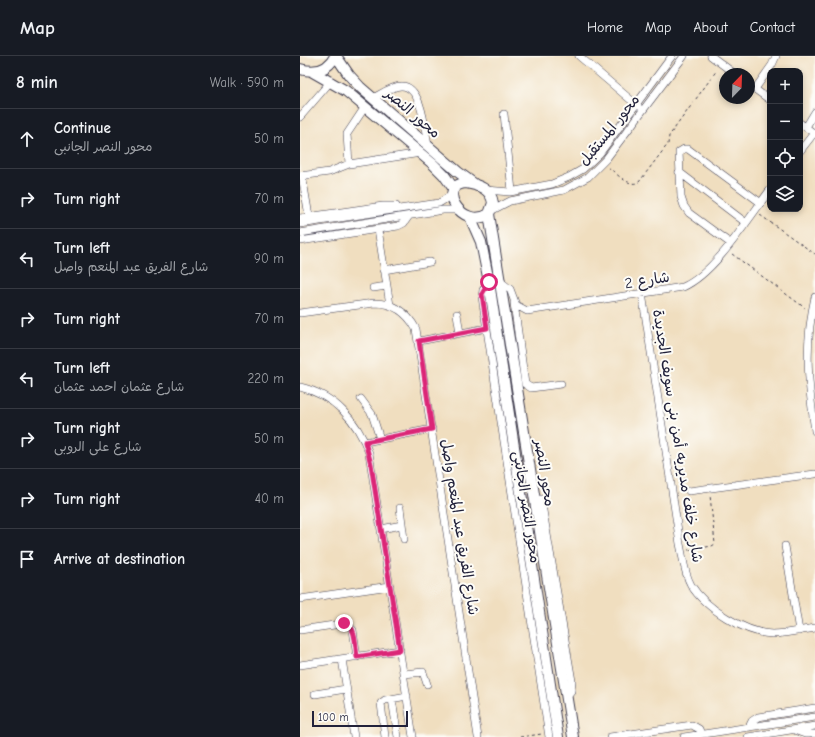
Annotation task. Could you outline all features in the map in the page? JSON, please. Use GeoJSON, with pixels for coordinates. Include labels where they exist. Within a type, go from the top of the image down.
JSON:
{"type":"FeatureCollection","features":[{"type":"Feature","properties":{"kind":"highway"},"geometry":{"type":"LineString","coordinates":[[311,71],[324,68],[336,56]]}},
{"type":"Feature","properties":{"kind":"highway","name":"محور النصر"},"geometry":{"type":"LineString","coordinates":[[336,56],[352,78],[424,150],[439,169],[453,192]]}},
{"type":"Feature","properties":{"kind":"highway","name":"محور النصر"},"geometry":{"type":"LineString","coordinates":[[300,69],[311,71],[331,81],[424,150],[481,188]]}},
{"type":"Feature","properties":{"kind":"highway"},"geometry":{"type":"LineString","coordinates":[[464,183],[481,188],[492,199],[490,212],[482,217],[470,217],[459,210],[454,203],[453,192],[464,183]]}},
{"type":"Feature","properties":{"kind":"highway","name":"محور النصر"},"geometry":{"type":"LineString","coordinates":[[490,212],[500,281],[537,496],[573,737]]}},
{"type":"Feature","properties":{"kind":"highway","name":"محور النصر"},"geometry":{"type":"LineString","coordinates":[[470,217],[480,237],[489,282],[521,495],[552,732]]}},
{"type":"Feature","properties":{"kind":"highway"},"geometry":{"type":"LineString","coordinates":[[480,237],[493,235]]}},
{"type":"Feature","properties":{"kind":"highway"},"geometry":{"type":"LineString","coordinates":[[521,495],[537,496]]}},
{"type":"Feature","properties":{"kind":"street"},"geometry":{"type":"LineString","coordinates":[[580,56],[643,110]]}},
{"type":"Feature","properties":{"kind":"street","name":"محور المستقبل"},"geometry":{"type":"LineString","coordinates":[[481,188],[512,191],[552,184],[583,169],[600,153],[672,56]]}},
{"type":"Feature","properties":{"kind":"street","name":"محور المستقبل"},"geometry":{"type":"LineString","coordinates":[[490,212],[510,201],[554,193],[573,186],[592,174],[603,163],[684,56]]}},
{"type":"Feature","properties":{"kind":"street"},"geometry":{"type":"LineString","coordinates":[[711,56],[727,68]]}},
{"type":"Feature","properties":{"kind":"street"},"geometry":{"type":"LineString","coordinates":[[755,84],[772,65],[776,56]]}},
{"type":"Feature","properties":{"kind":"street"},"geometry":{"type":"LineString","coordinates":[[300,117],[331,81]]}},
{"type":"Feature","properties":{"kind":"street"},"geometry":{"type":"LineString","coordinates":[[309,216],[301,176],[329,172],[349,164],[424,150],[418,100],[414,91],[408,87],[399,86],[373,98]]}},
{"type":"Feature","properties":{"kind":"street"},"geometry":{"type":"LineString","coordinates":[[755,89],[767,98]]}},
{"type":"Feature","properties":{"kind":"street"},"geometry":{"type":"LineString","coordinates":[[349,164],[347,134],[365,107]]}},
{"type":"Feature","properties":{"kind":"street"},"geometry":{"type":"LineString","coordinates":[[803,147],[814,134],[803,125],[815,112]]}},
{"type":"Feature","properties":{"kind":"street"},"geometry":{"type":"LineString","coordinates":[[504,114],[512,191]]}},
{"type":"Feature","properties":{"kind":"street"},"geometry":{"type":"LineString","coordinates":[[727,246],[686,210],[681,197],[678,154],[681,150],[688,150],[761,203]]}},
{"type":"Feature","properties":{"kind":"street"},"geometry":{"type":"LineString","coordinates":[[679,172],[746,222]]}},
{"type":"Feature","properties":{"kind":"street"},"geometry":{"type":"LineString","coordinates":[[300,224],[320,218],[439,203],[453,192]]}},
{"type":"Feature","properties":{"kind":"street","name":"شارع 2"},"geometry":{"type":"LineString","coordinates":[[514,303],[521,309],[527,311],[642,294],[683,287],[690,284],[706,272],[767,194]]}},
{"type":"Feature","properties":{"kind":"street"},"geometry":{"type":"LineString","coordinates":[[300,233],[444,210],[459,210]]}},
{"type":"Feature","properties":{"kind":"street"},"geometry":{"type":"LineString","coordinates":[[300,218],[309,216],[320,218]]}},
{"type":"Feature","properties":{"kind":"street"},"geometry":{"type":"LineString","coordinates":[[300,241],[400,225],[409,216]]}},
{"type":"Feature","properties":{"kind":"street"},"geometry":{"type":"LineString","coordinates":[[300,314],[374,303],[390,304],[378,229]]}},
{"type":"Feature","properties":{"kind":"street"},"geometry":{"type":"LineString","coordinates":[[384,270],[430,262]]}},
{"type":"Feature","properties":{"kind":"street"},"geometry":{"type":"LineString","coordinates":[[500,281],[510,289],[514,303],[525,384],[531,388],[561,384]]}},
{"type":"Feature","properties":{"kind":"street","name":"محور النصر الجانبى"},"geometry":{"type":"LineString","coordinates":[[489,282],[482,294],[552,732]]}},
{"type":"Feature","properties":{"kind":"street"},"geometry":{"type":"LineString","coordinates":[[373,288],[387,286]]}},
{"type":"Feature","properties":{"kind":"street","name":"شارع خلف مديريه أمن بنى سويف الجديدة"},"geometry":{"type":"LineString","coordinates":[[642,294],[680,544],[686,572],[691,585],[699,595],[729,620],[742,627],[764,633],[777,634],[815,628]]}},
{"type":"Feature","properties":{"kind":"street"},"geometry":{"type":"LineString","coordinates":[[815,297],[811,313],[808,339],[807,370],[815,431]]}},
{"type":"Feature","properties":{"kind":"street","name":"شارع الفريق عبد المنعم واصل"},"geometry":{"type":"LineString","coordinates":[[390,304],[399,309],[411,320],[416,329],[419,341],[478,737]]}},
{"type":"Feature","properties":{"kind":"street"},"geometry":{"type":"LineString","coordinates":[[457,314],[460,333]]}},
{"type":"Feature","properties":{"kind":"street"},"geometry":{"type":"LineString","coordinates":[[419,341],[487,328]]}},
{"type":"Feature","properties":{"kind":"street"},"geometry":{"type":"LineString","coordinates":[[300,387],[317,392],[337,405],[353,422],[365,442],[371,464],[413,737]]}},
{"type":"Feature","properties":{"kind":"street"},"geometry":{"type":"LineString","coordinates":[[361,399],[372,414],[380,439]]}},
{"type":"Feature","properties":{"kind":"street"},"geometry":{"type":"LineString","coordinates":[[365,442],[432,429]]}},
{"type":"Feature","properties":{"kind":"street"},"geometry":{"type":"LineString","coordinates":[[689,491],[815,474]]}},
{"type":"Feature","properties":{"kind":"street"},"geometry":{"type":"LineString","coordinates":[[400,508],[404,539]]}},
{"type":"Feature","properties":{"kind":"street"},"geometry":{"type":"LineString","coordinates":[[381,529],[402,525]]}},
{"type":"Feature","properties":{"kind":"street"},"geometry":{"type":"LineString","coordinates":[[786,546],[799,631]]}},
{"type":"Feature","properties":{"kind":"street"},"geometry":{"type":"LineString","coordinates":[[300,599],[390,586]]}},
{"type":"Feature","properties":{"kind":"street"},"geometry":{"type":"LineString","coordinates":[[300,630],[341,624],[348,625],[353,630],[357,657]]}},
{"type":"Feature","properties":{"kind":"street"},"geometry":{"type":"LineString","coordinates":[[300,665],[400,650]]}},
{"type":"Feature","properties":{"kind":"street"},"geometry":{"type":"LineString","coordinates":[[342,659],[354,737]]}},
{"type":"Feature","properties":{"kind":"street"},"geometry":{"type":"LineString","coordinates":[[404,674],[423,672],[427,684]]}},
{"type":"Feature","properties":{"kind":"street"},"geometry":{"type":"LineString","coordinates":[[315,694],[346,689]]}},
{"type":"Feature","properties":{"kind":"street"},"geometry":{"type":"LineString","coordinates":[[385,737],[380,705],[385,700],[407,696]]}},
{"type":"Feature","properties":{"kind":"street"},"geometry":{"type":"LineString","coordinates":[[392,699],[398,737]]}},
{"type":"Feature","properties":{"kind":"street"},"geometry":{"type":"LineString","coordinates":[[749,727],[752,721],[758,717],[815,708]]}},
{"type":"Feature","properties":{"kind":"street"},"geometry":{"type":"LineString","coordinates":[[684,737],[815,717]]}},
{"type":"Feature","properties":{"kind":"street"},"geometry":{"type":"LineString","coordinates":[[610,737],[692,725],[699,729],[701,734]]}},
{"type":"Feature","properties":{"kind":"street"},"geometry":{"type":"LineString","coordinates":[[748,737],[815,726]]}},
{"type":"Feature","properties":{"kind":"street"},"geometry":{"type":"LineString","coordinates":[[794,730],[805,734],[815,734]]}},
{"type":"Feature","properties":{"kind":"path"},"geometry":{"type":"LineString","coordinates":[[603,163],[630,183],[635,184],[639,182],[668,144],[669,136],[722,64]]}},
{"type":"Feature","properties":{"kind":"path"},"geometry":{"type":"LineString","coordinates":[[754,211],[815,254]]}},
{"type":"Feature","properties":{"kind":"path"},"geometry":{"type":"LineString","coordinates":[[727,246],[811,313]]}},
{"type":"Feature","properties":{"kind":"path"},"geometry":{"type":"LineString","coordinates":[[680,544],[682,548],[687,550],[712,546],[715,544],[709,488]]}},
{"type":"Feature","properties":{"kind":"path"},"geometry":{"type":"LineString","coordinates":[[520,737],[552,732]]}},
{"type":"Feature","properties":{"kind":"route"},"geometry":{"type":"LineString","coordinates":[[344,623],[350,626],[353,630],[357,657],[400,650],[371,464],[365,442],[432,429],[419,341],[487,328],[482,292],[489,282]]}}]}
